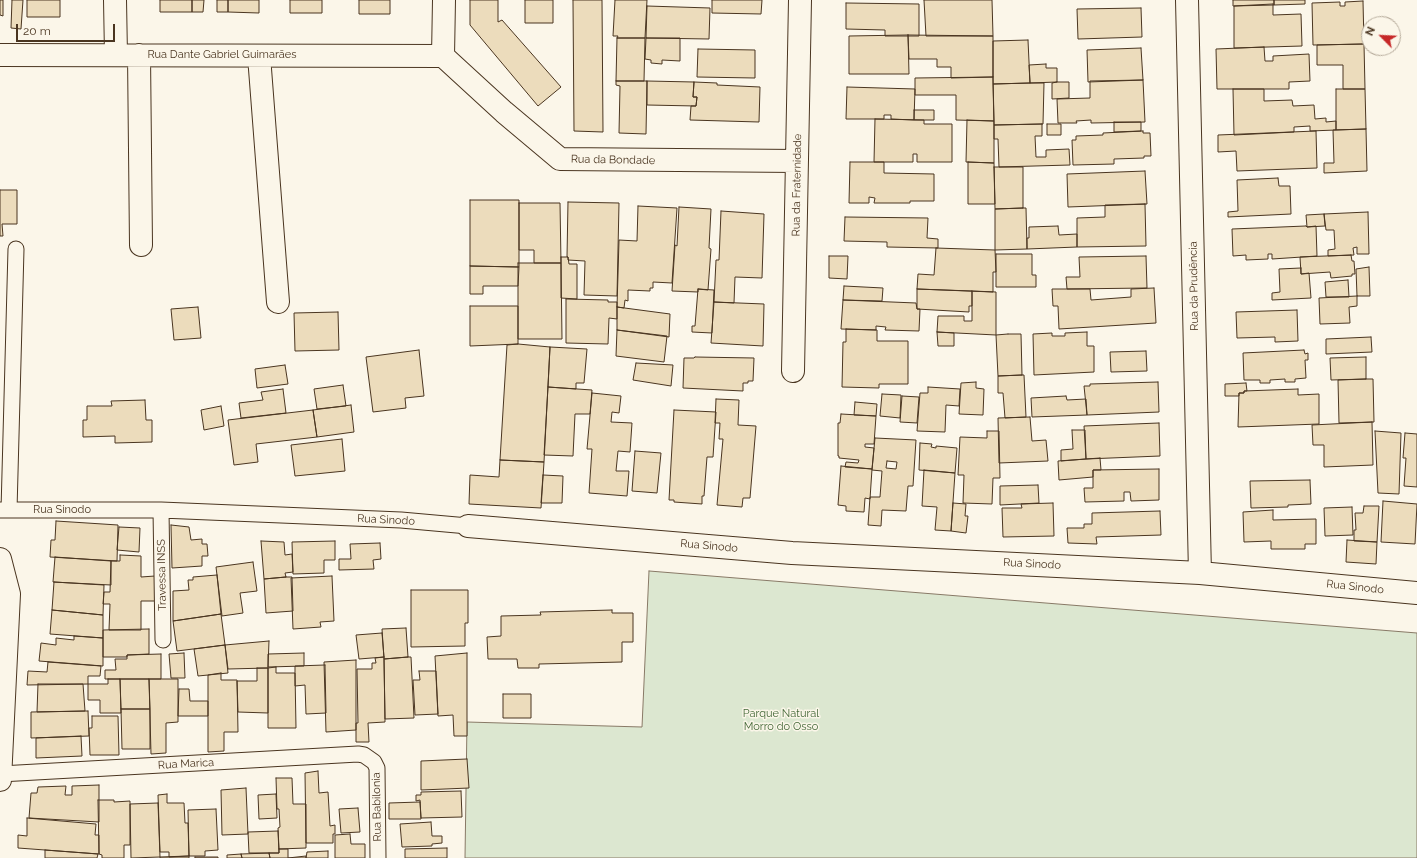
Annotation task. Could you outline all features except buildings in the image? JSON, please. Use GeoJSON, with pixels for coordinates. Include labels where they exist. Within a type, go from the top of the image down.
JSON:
{"type":"FeatureCollection","features":[{"type":"Feature","properties":{"kind":"street"},"geometry":{"type":"LineString","coordinates":[[115,0],[116,55]]}},
{"type":"Feature","properties":{"kind":"street"},"geometry":{"type":"LineString","coordinates":[[443,56],[444,0]]}},
{"type":"Feature","properties":{"kind":"street","name":"Rua da Fraternidade"},"geometry":{"type":"LineString","coordinates":[[793,371],[800,0]]}},
{"type":"Feature","properties":{"kind":"street","name":"Rua da Prudência"},"geometry":{"type":"LineString","coordinates":[[1187,0],[1200,573]]}},
{"type":"Feature","properties":{"kind":"street","name":"Rua Dante Gabriel Guimarães"},"geometry":{"type":"LineString","coordinates":[[0,55],[443,56]]}},
{"type":"Feature","properties":{"kind":"street"},"geometry":{"type":"LineString","coordinates":[[140,55],[140,245]]}},
{"type":"Feature","properties":{"kind":"street"},"geometry":{"type":"LineString","coordinates":[[258,56],[278,302]]}},
{"type":"Feature","properties":{"kind":"street","name":"Rua da Bondade"},"geometry":{"type":"LineString","coordinates":[[443,56],[504,112],[560,159],[797,162]]}},
{"type":"Feature","properties":{"kind":"street","name":"Rua Sinodo"},"geometry":{"type":"LineString","coordinates":[[468,526],[792,553],[1200,573],[1417,594]]}},
{"type":"Feature","properties":{"kind":"street"},"geometry":{"type":"LineString","coordinates":[[0,559],[8,594],[0,780]]}},
{"type":"Feature","properties":{"kind":"lane"},"geometry":{"type":"LineString","coordinates":[[4,510],[16,249]]}},
{"type":"Feature","properties":{"kind":"lane","name":"Rua Sinodo"},"geometry":{"type":"LineString","coordinates":[[4,510],[161,510],[402,520],[468,526]]}},
{"type":"Feature","properties":{"kind":"lane","name":"Travessa INSS"},"geometry":{"type":"LineString","coordinates":[[161,510],[163,640]]}},
{"type":"Feature","properties":{"kind":"lane","name":"Rua Marica"},"geometry":{"type":"LineString","coordinates":[[0,774],[358,754],[370,758]]}},
{"type":"Feature","properties":{"kind":"lane","name":"Rua Babilonia"},"geometry":{"type":"LineString","coordinates":[[370,758],[377,768],[378,858]]}},
{"type":"Feature","properties":{"kind":"green space","name":"Parque Natural Morro do Osso"},"geometry":{"type":"Polygon","coordinates":[[[649,571],[1417,633],[1417,858],[465,858],[467,722],[642,727],[649,571]]]}}]}
